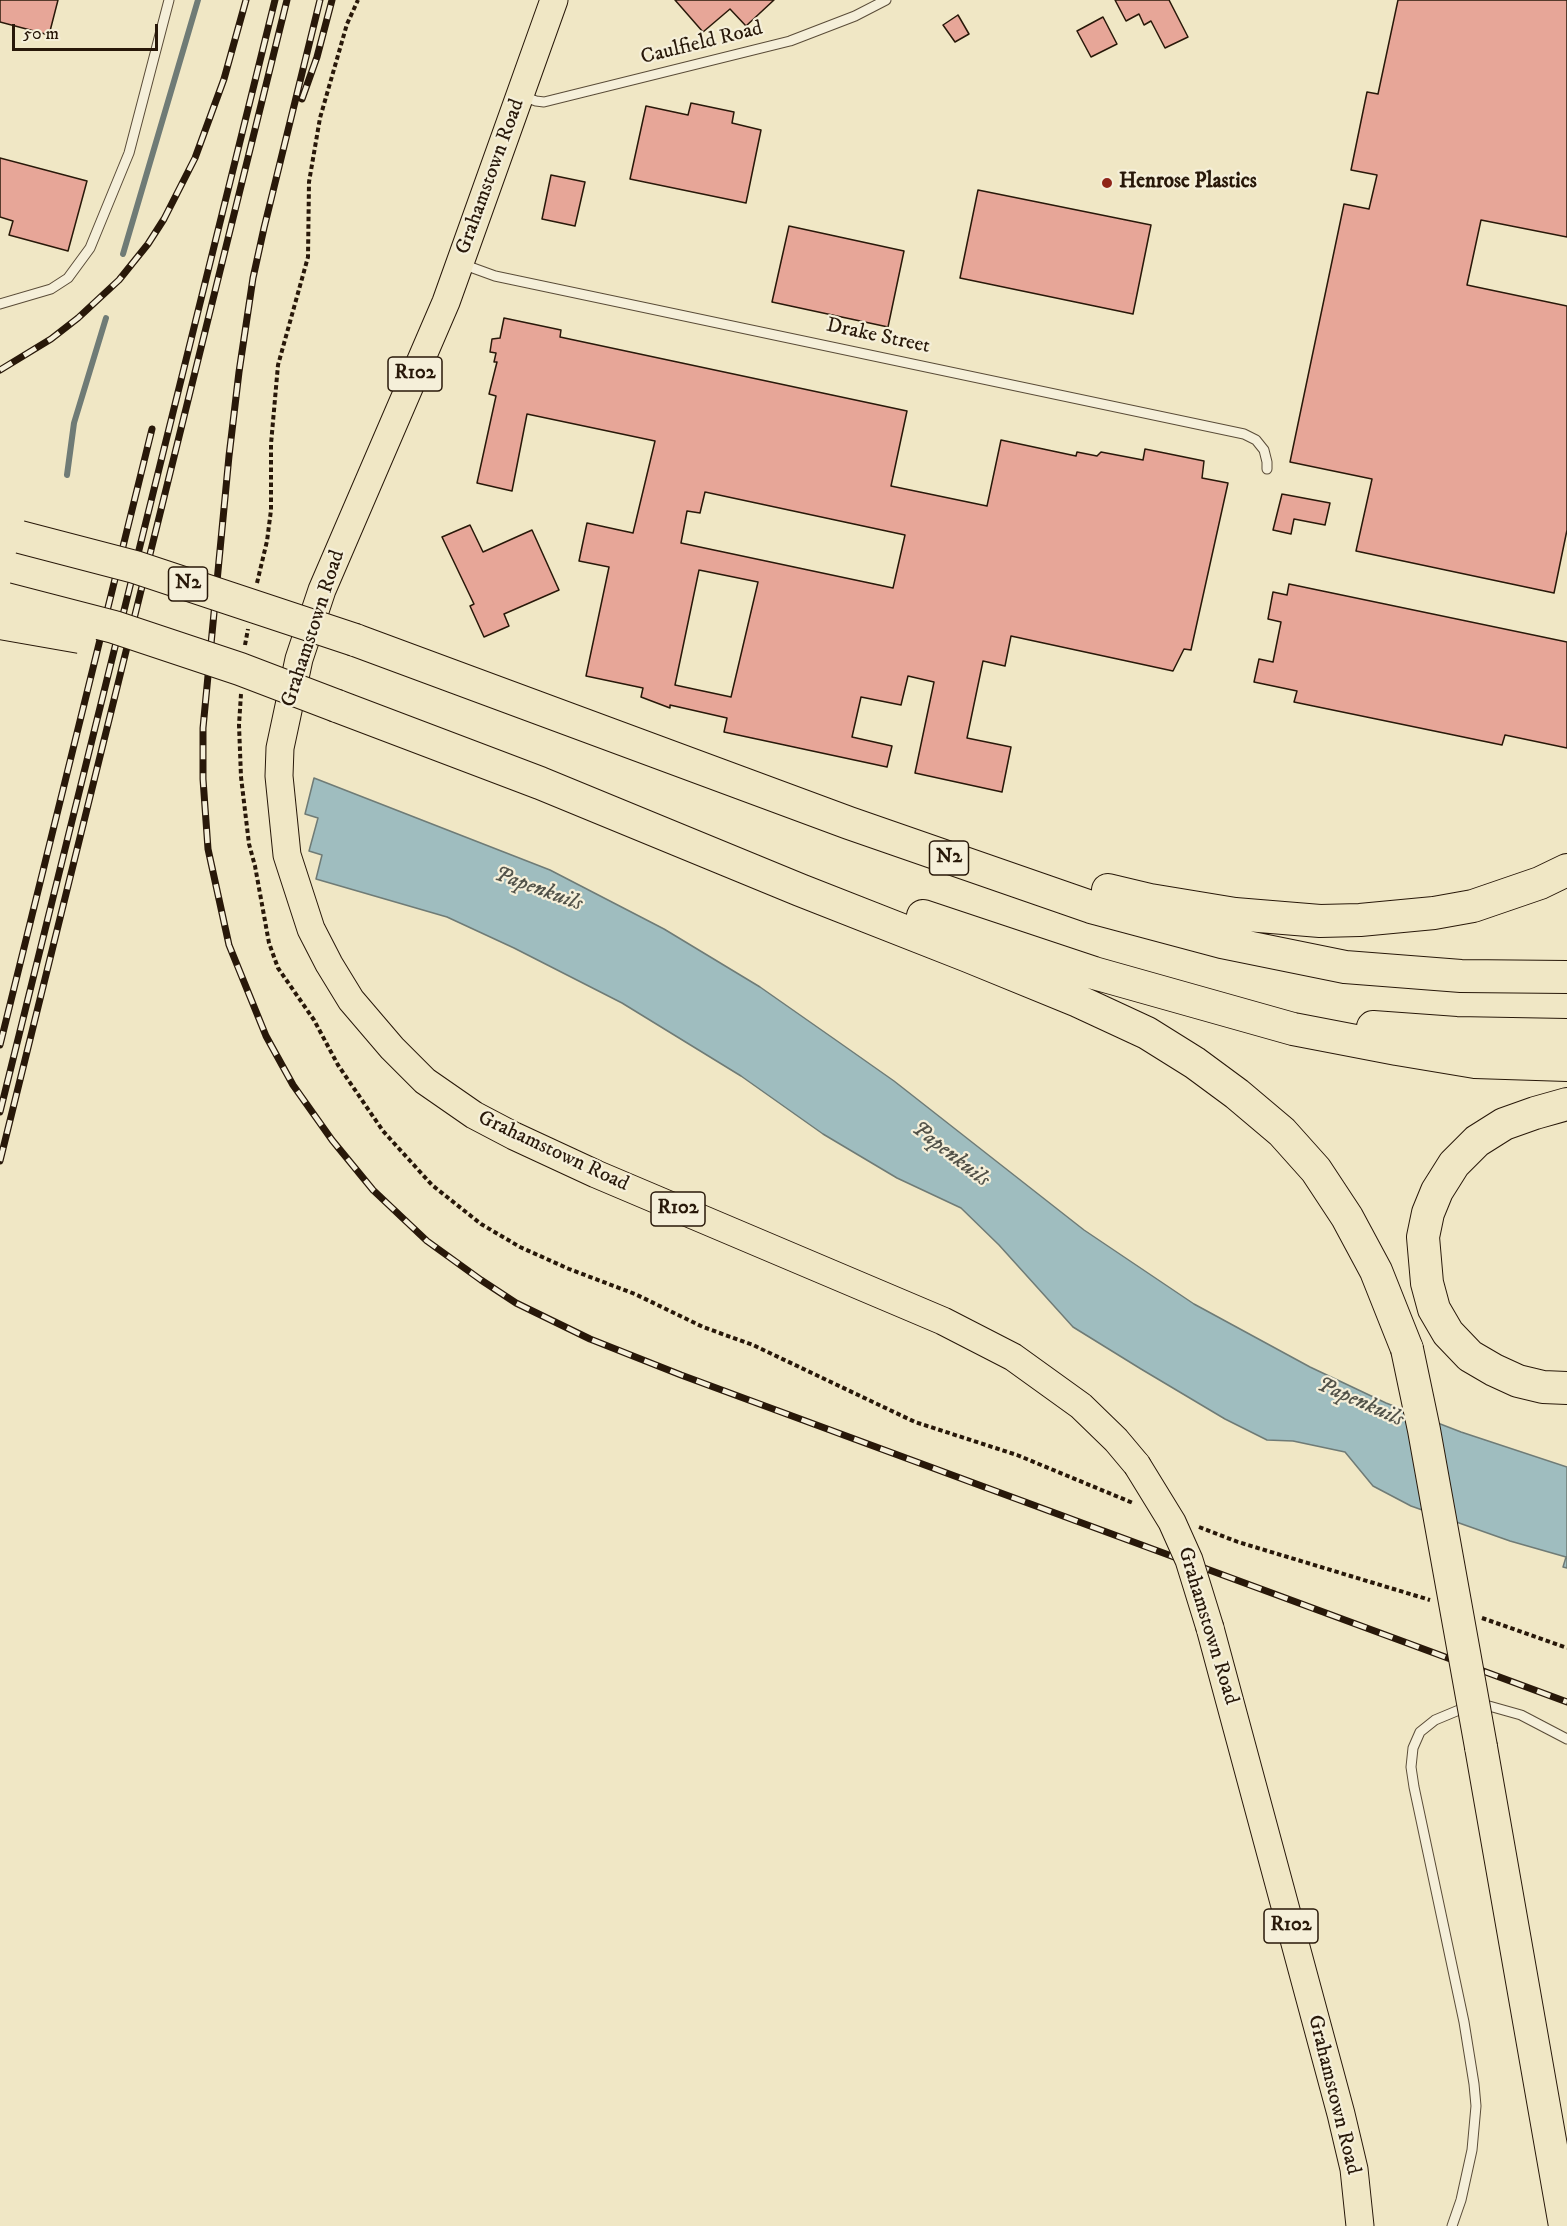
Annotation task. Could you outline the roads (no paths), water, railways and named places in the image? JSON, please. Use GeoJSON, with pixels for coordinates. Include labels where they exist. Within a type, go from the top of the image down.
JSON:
{"type":"FeatureCollection","features":[{"type":"Feature","properties":{"kind":"highway","name":"N2"},"geometry":{"type":"LineString","coordinates":[[10,535],[135,567],[355,640],[849,823],[1091,907],[1222,942],[1345,967],[1461,976],[1567,977]]}},
{"type":"Feature","properties":{"kind":"highway"},"geometry":{"type":"LineString","coordinates":[[2,606],[114,627],[242,671],[540,783],[1078,1001],[1147,1034],[1195,1063],[1237,1094],[1282,1132],[1316,1170],[1347,1217],[1376,1270],[1407,1349],[1424,1430],[1565,2226]]}},
{"type":"Feature","properties":{"kind":"highway"},"geometry":{"type":"LineString","coordinates":[[540,783],[1094,973],[1293,1029],[1475,1062],[1567,1065]]}},
{"type":"Feature","properties":{"kind":"highway"},"geometry":{"type":"LineString","coordinates":[[849,823],[1068,881],[1150,900],[1235,914],[1320,921],[1434,913],[1473,906],[1540,883],[1567,870]]}},
{"type":"Feature","properties":{"kind":"highway"},"geometry":{"type":"LineString","coordinates":[[1198,1001],[1357,1026],[1456,1033],[1567,1035]]}},
{"type":"Feature","properties":{"kind":"highway"},"geometry":{"type":"LineString","coordinates":[[1567,1104],[1504,1124],[1477,1141],[1454,1164],[1437,1191],[1428,1213],[1423,1237],[1427,1283],[1434,1309],[1448,1333],[1470,1356],[1494,1370],[1518,1381],[1543,1387],[1567,1388]]}},
{"type":"Feature","properties":{"kind":"main road","name":"Grahamstown Road"},"geometry":{"type":"LineString","coordinates":[[555,0],[446,302],[322,590],[299,659],[280,748],[280,802],[292,876],[311,929],[351,1000],[392,1048],[425,1081],[474,1115],[607,1179],[943,1321],[1013,1357],[1081,1406],[1116,1440],[1137,1465],[1173,1522],[1193,1571],[1210,1628],[1341,2114],[1354,2169],[1360,2226]]}},
{"type":"Feature","properties":{"kind":"lane"},"geometry":{"type":"LineString","coordinates":[[0,304],[51,289],[68,278],[90,248],[129,153],[169,0]]}},
{"type":"Feature","properties":{"kind":"lane","name":"Caulfield Road"},"geometry":{"type":"LineString","coordinates":[[521,96],[544,102],[790,41],[855,16],[886,0]]}},
{"type":"Feature","properties":{"kind":"lane","name":"Drake Street"},"geometry":{"type":"LineString","coordinates":[[461,263],[495,276],[1244,434],[1256,440],[1264,450],[1267,469]]}},
{"type":"Feature","properties":{"kind":"lane"},"geometry":{"type":"LineString","coordinates":[[1452,2226],[1461,2200],[1472,2150],[1476,2106],[1464,2022],[1414,1787],[1411,1767],[1413,1748],[1420,1732],[1435,1720],[1459,1710],[1489,1706],[1521,1715],[1567,1739]]}},
{"type":"Feature","properties":{"kind":"water","name":"Papenkuils"},"geometry":{"type":"Polygon","coordinates":[[[314,778],[550,870],[664,929],[760,987],[894,1081],[1084,1230],[1194,1304],[1310,1367],[1386,1403],[1461,1432],[1567,1467],[1567,1568],[1563,1567],[1566,1557],[1510,1541],[1411,1506],[1373,1486],[1345,1452],[1293,1441],[1267,1440],[1225,1419],[1141,1369],[1073,1327],[999,1245],[961,1208],[897,1178],[823,1134],[741,1076],[622,1003],[447,917],[316,879],[322,855],[309,851],[318,818],[305,814],[314,778]]]}},
{"type":"Feature","properties":{"kind":"waterway"},"geometry":{"type":"LineString","coordinates":[[123,254],[198,0]]}},
{"type":"Feature","properties":{"kind":"waterway"},"geometry":{"type":"LineString","coordinates":[[67,475],[74,423],[106,318]]}},
{"type":"Feature","properties":{"kind":"railway"},"geometry":{"type":"LineString","coordinates":[[0,370],[51,339],[78,318],[119,280],[148,244],[164,219],[195,158],[224,79],[246,0]]}},
{"type":"Feature","properties":{"kind":"railway"},"geometry":{"type":"LineString","coordinates":[[0,1112],[275,0]]}},
{"type":"Feature","properties":{"kind":"railway"},"geometry":{"type":"LineString","coordinates":[[0,1161],[287,0]]}},
{"type":"Feature","properties":{"kind":"railway"},"geometry":{"type":"LineString","coordinates":[[320,0],[253,278],[229,456],[203,728],[203,779],[208,849],[229,945],[266,1036],[293,1085],[332,1140],[373,1190],[427,1241],[516,1303],[590,1339],[681,1375],[1567,1702]]}},
{"type":"Feature","properties":{"kind":"railway"},"geometry":{"type":"LineString","coordinates":[[302,99],[317,57],[332,0]]}},
{"type":"Feature","properties":{"kind":"railway"},"geometry":{"type":"LineString","coordinates":[[0,1045],[152,429]]}},
{"type":"Feature","properties":{"kind":"place","name":"Henrose Plastics"},"geometry":{"type":"Point","coordinates":[1107,183]}}]}
